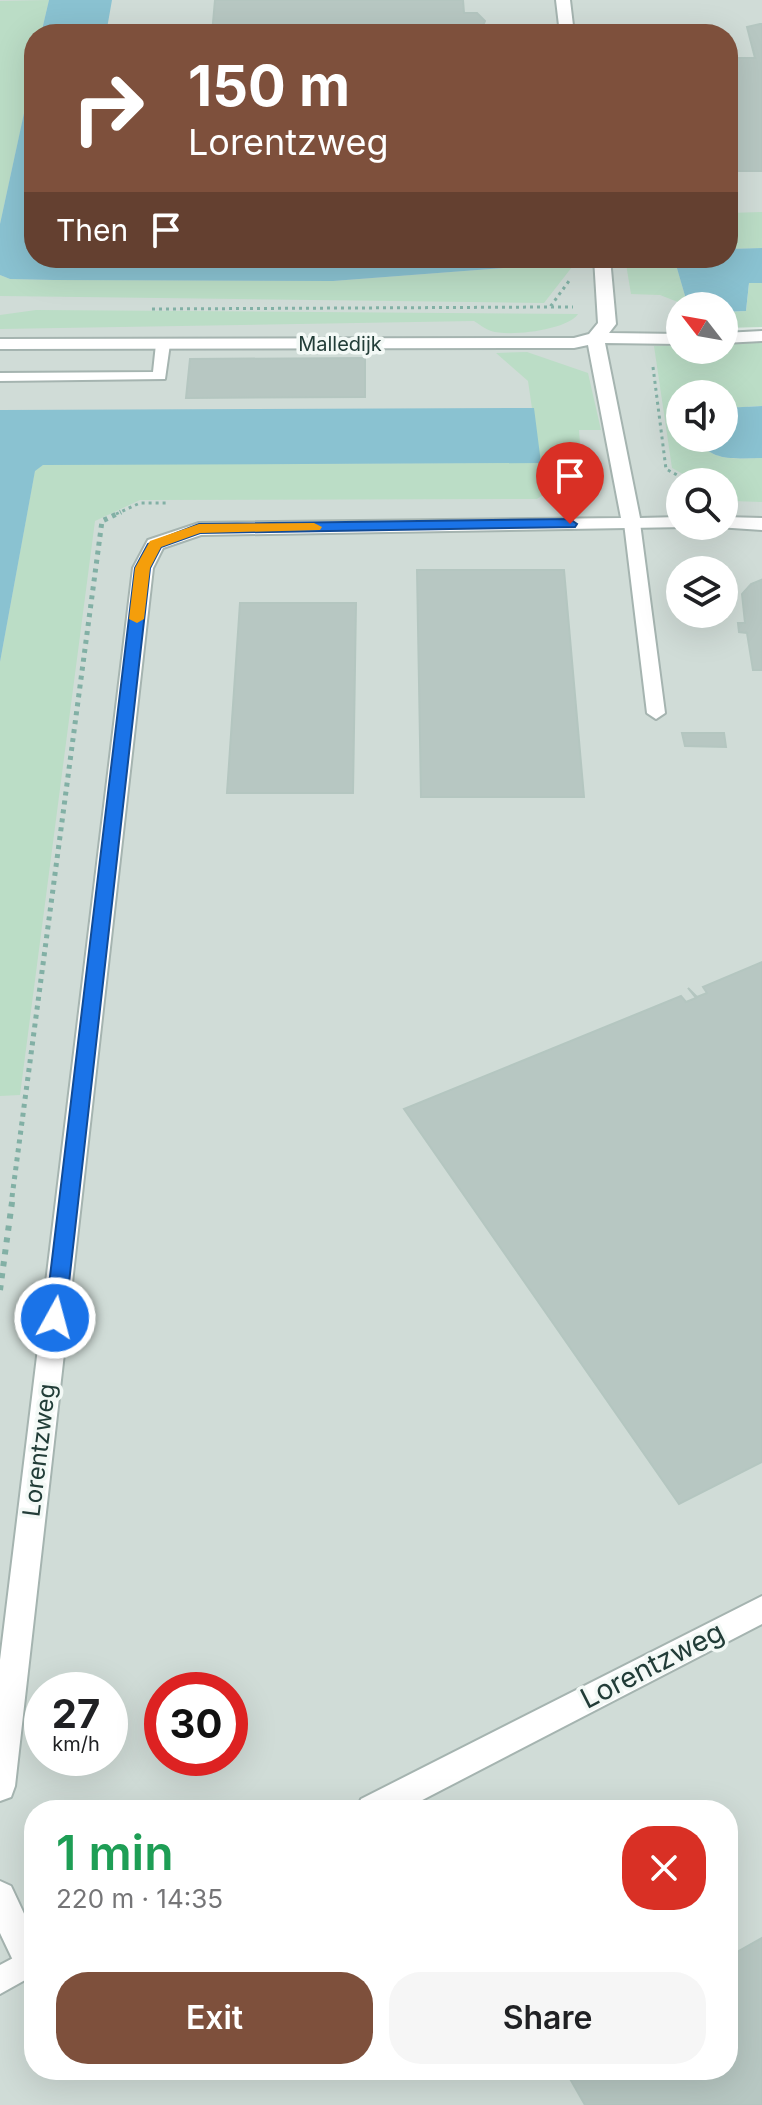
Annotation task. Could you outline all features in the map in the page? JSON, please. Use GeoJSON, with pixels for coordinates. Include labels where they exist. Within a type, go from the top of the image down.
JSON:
{"type":"FeatureCollection","features":[{"type":"Feature","properties":{"kind":"street"},"geometry":{"type":"LineString","coordinates":[[563,0],[566,24]]}},
{"type":"Feature","properties":{"kind":"street"},"geometry":{"type":"LineString","coordinates":[[603,268],[607,324],[595,338],[632,523]]}},
{"type":"Feature","properties":{"kind":"street"},"geometry":{"type":"LineString","coordinates":[[738,337],[762,336]]}},
{"type":"Feature","properties":{"kind":"street","name":"Malledijk"},"geometry":{"type":"LineString","coordinates":[[0,344],[574,343],[595,338],[666,339]]}},
{"type":"Feature","properties":{"kind":"street","name":"Lorentzweg"},"geometry":{"type":"LineString","coordinates":[[0,1786],[143,568],[155,544],[199,529],[666,523]]}},
{"type":"Feature","properties":{"kind":"street"},"geometry":{"type":"LineString","coordinates":[[738,523],[762,524]]}},
{"type":"Feature","properties":{"kind":"street","name":"Lorentzweg"},"geometry":{"type":"LineString","coordinates":[[391,1800],[762,1609]]}},
{"type":"Feature","properties":{"kind":"street"},"geometry":{"type":"LineString","coordinates":[[0,1897],[24,1945]]}},
{"type":"Feature","properties":{"kind":"lane"},"geometry":{"type":"LineString","coordinates":[[0,377],[160,376],[163,344]]}},
{"type":"Feature","properties":{"kind":"lane"},"geometry":{"type":"LineString","coordinates":[[632,523],[656,713]]}},
{"type":"Feature","properties":{"kind":"lane"},"geometry":{"type":"LineString","coordinates":[[0,1980],[24,1966]]}},
{"type":"Feature","properties":{"kind":"path","name":"Malledijk"},"geometry":{"type":"LineString","coordinates":[[141,309],[550,307],[577,270]]}},
{"type":"Feature","properties":{"kind":"path"},"geometry":{"type":"LineString","coordinates":[[649,338],[666,469]]}},
{"type":"Feature","properties":{"kind":"path"},"geometry":{"type":"LineString","coordinates":[[614,433],[661,433]]}},
{"type":"Feature","properties":{"kind":"path"},"geometry":{"type":"LineString","coordinates":[[550,495],[589,470]]}},
{"type":"Feature","properties":{"kind":"path"},"geometry":{"type":"LineString","coordinates":[[0,1290],[102,521],[140,503],[172,503]]}},
{"type":"Feature","properties":{"kind":"shaded area"},"geometry":{"type":"Polygon","coordinates":[[[0,0],[762,0],[762,268],[729,292],[666,292],[666,364],[725,364],[733,380],[666,380],[666,452],[738,452],[738,388],[762,432],[762,2105],[0,2105],[0,0]]]}},
{"type":"Feature","properties":{"kind":"green space"},"geometry":{"type":"Polygon","coordinates":[[[49,0],[43,24],[24,24],[24,114],[0,224],[0,1],[49,0]]]}},
{"type":"Feature","properties":{"kind":"green space"},"geometry":{"type":"Polygon","coordinates":[[[762,212],[762,248],[738,249],[738,213],[762,212]]]}},
{"type":"Feature","properties":{"kind":"green space"},"geometry":{"type":"Polygon","coordinates":[[[502,268],[571,268],[544,303],[0,296],[0,275],[10,279],[54,280],[333,281],[502,268]]]}},
{"type":"Feature","properties":{"kind":"green space"},"geometry":{"type":"Polygon","coordinates":[[[627,268],[677,268],[684,292],[666,292],[666,297],[631,294],[627,268]]]}},
{"type":"Feature","properties":{"kind":"green space"},"geometry":{"type":"Polygon","coordinates":[[[749,283],[762,283],[762,327],[738,328],[738,311],[746,311],[749,283]]]}},
{"type":"Feature","properties":{"kind":"green space"},"geometry":{"type":"Polygon","coordinates":[[[36,310],[578,314],[572,320],[551,328],[511,333],[491,331],[474,321],[0,329],[0,315],[36,310]]]}},
{"type":"Feature","properties":{"kind":"green space"},"geometry":{"type":"Polygon","coordinates":[[[762,341],[762,406],[738,407],[738,380],[666,380],[666,427],[654,346],[666,346],[666,364],[738,364],[738,342],[762,341]]]}},
{"type":"Feature","properties":{"kind":"green space"},"geometry":{"type":"Polygon","coordinates":[[[527,352],[588,373],[601,430],[579,430],[582,469],[537,499],[140,500],[95,521],[20,1095],[0,1096],[0,662],[35,470],[43,465],[66,464],[540,463],[528,381],[496,353],[527,352]]]}},
{"type":"Feature","properties":{"kind":"green space"},"geometry":{"type":"Polygon","coordinates":[[[670,452],[710,452],[725,457],[762,458],[762,502],[738,501],[738,468],[672,468],[670,452]]]}},
{"type":"Feature","properties":{"kind":"water"},"geometry":{"type":"Polygon","coordinates":[[[49,0],[112,0],[108,24],[43,24],[49,0]]]}},
{"type":"Feature","properties":{"kind":"water"},"geometry":{"type":"Polygon","coordinates":[[[24,113],[24,268],[502,268],[333,281],[10,279],[0,275],[0,224],[24,113]]]}},
{"type":"Feature","properties":{"kind":"water"},"geometry":{"type":"Polygon","coordinates":[[[762,248],[762,283],[749,283],[746,311],[738,311],[738,292],[684,292],[677,268],[738,268],[738,249],[762,248]]]}},
{"type":"Feature","properties":{"kind":"water"},"geometry":{"type":"Polygon","coordinates":[[[762,406],[762,458],[725,457],[710,452],[738,452],[738,407],[762,406]]]}},
{"type":"Feature","properties":{"kind":"water"},"geometry":{"type":"Polygon","coordinates":[[[534,408],[541,463],[43,465],[35,471],[0,662],[0,410],[534,408]]]}},
{"type":"Feature","properties":{"kind":"building"},"geometry":{"type":"Polygon","coordinates":[[[215,0],[463,0],[464,13],[477,13],[485,21],[484,24],[213,24],[215,0]]]}},
{"type":"Feature","properties":{"kind":"building"},"geometry":{"type":"Polygon","coordinates":[[[762,24],[762,171],[738,171],[738,58],[755,58],[747,27],[762,24]]]}},
{"type":"Feature","properties":{"kind":"building"},"geometry":{"type":"Polygon","coordinates":[[[365,358],[365,397],[186,398],[190,359],[365,358]]]}},
{"type":"Feature","properties":{"kind":"building"},"geometry":{"type":"Polygon","coordinates":[[[417,570],[564,570],[584,797],[421,797],[417,570]]]}},
{"type":"Feature","properties":{"kind":"building"},"geometry":{"type":"Polygon","coordinates":[[[761,580],[762,670],[753,670],[747,633],[739,632],[738,623],[745,623],[742,594],[751,584],[761,580]]]}},
{"type":"Feature","properties":{"kind":"building"},"geometry":{"type":"Polygon","coordinates":[[[240,603],[356,603],[353,793],[227,793],[240,603]]]}},
{"type":"Feature","properties":{"kind":"building"},"geometry":{"type":"Polygon","coordinates":[[[682,733],[724,733],[726,747],[685,746],[682,733]]]}},
{"type":"Feature","properties":{"kind":"building"},"geometry":{"type":"Polygon","coordinates":[[[762,962],[762,1462],[679,1504],[404,1109],[681,996],[686,1002],[696,998],[688,988],[697,997],[707,993],[703,987],[762,962]]]}},
{"type":"Feature","properties":{"kind":"building"},"geometry":{"type":"Polygon","coordinates":[[[762,1938],[762,2105],[585,2105],[571,2080],[738,2080],[738,1951],[762,1938]]]}},
{"type":"Feature","properties":{"kind":"slow traffic"},"geometry":{"type":"LineString","coordinates":[[137,619],[143,568],[155,544],[199,529],[314,527]]}},
{"type":"Feature","properties":{"kind":"route"},"geometry":{"type":"LineString","coordinates":[[55,1318],[143,568],[155,544],[199,529],[570,524]]}}]}
